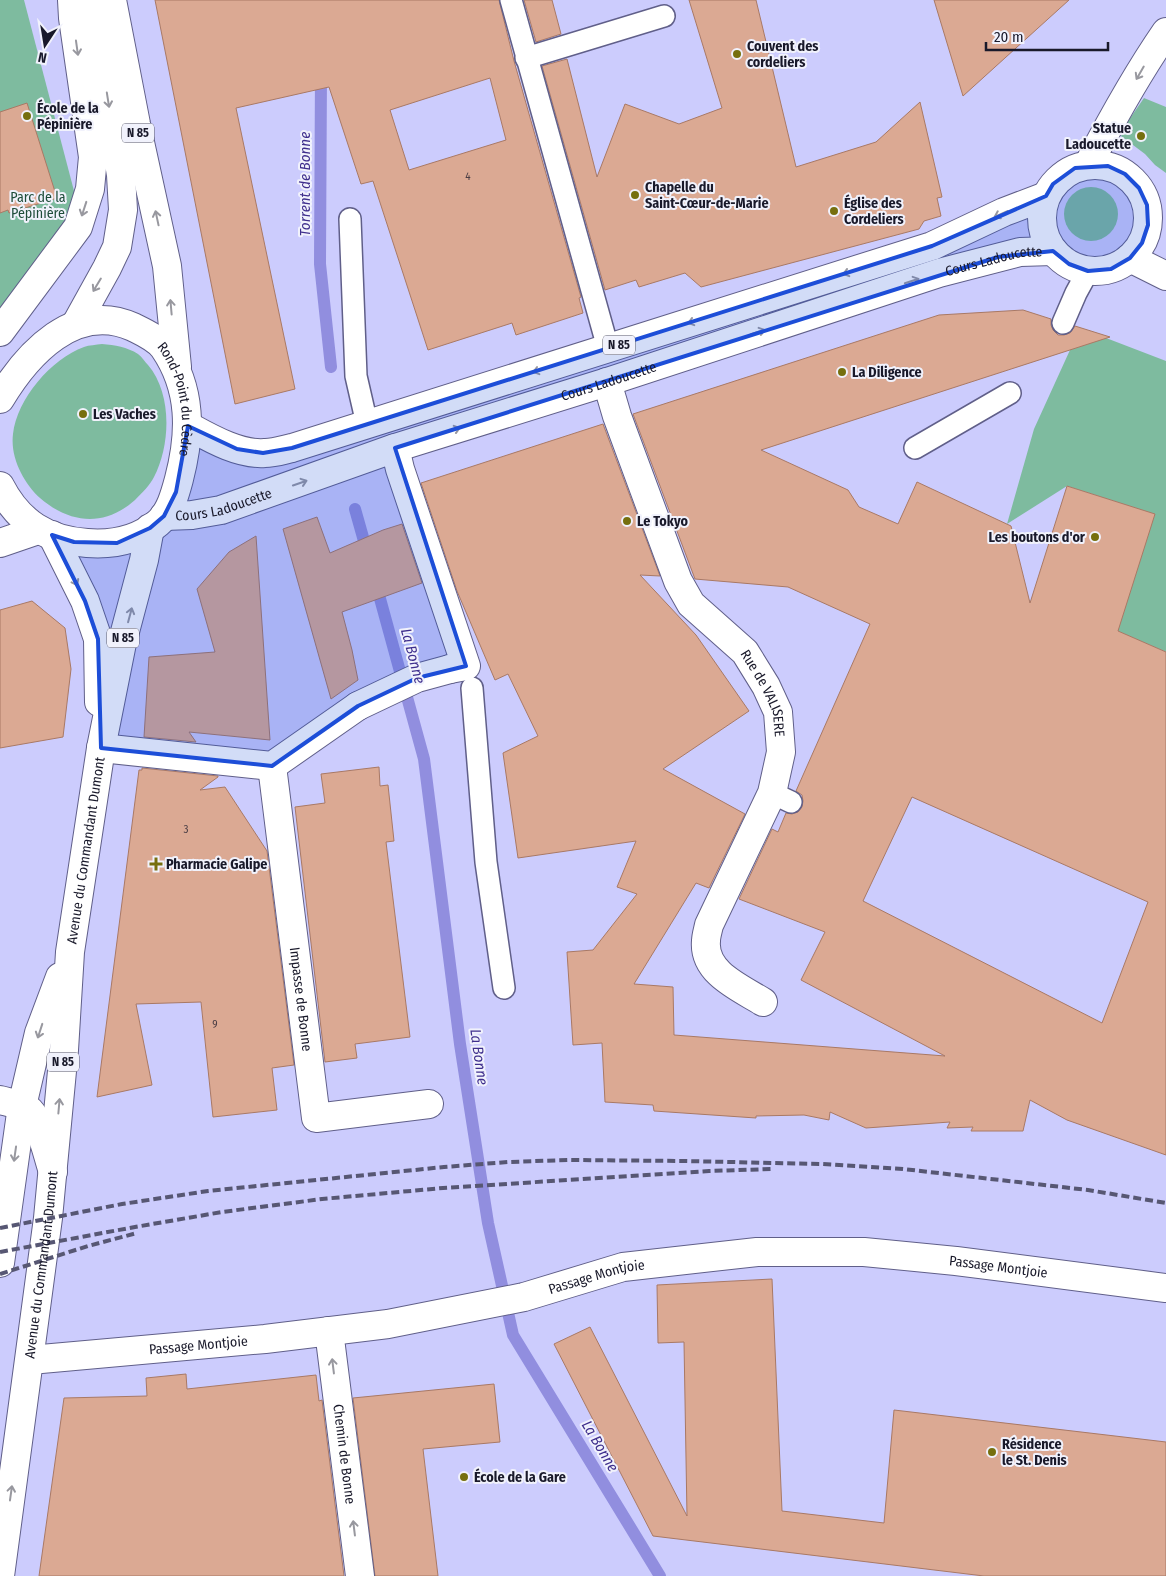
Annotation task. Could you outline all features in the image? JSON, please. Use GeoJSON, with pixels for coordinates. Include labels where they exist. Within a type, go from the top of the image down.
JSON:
{"type":"FeatureCollection","features":[{"type":"Feature","properties":{"kind":"main road"},"geometry":{"type":"LineString","coordinates":[[0,332],[78,227],[90,189],[93,157],[72,0]]}},
{"type":"Feature","properties":{"kind":"main road","name":"N 85"},"geometry":{"type":"LineString","coordinates":[[76,324],[117,247],[123,210],[121,175],[92,0]]}},
{"type":"Feature","properties":{"kind":"main road","name":"N 85"},"geometry":{"type":"LineString","coordinates":[[112,0],[136,124],[167,266],[177,373]]}},
{"type":"Feature","properties":{"kind":"main road"},"geometry":{"type":"LineString","coordinates":[[1088,165],[1151,53],[1166,32]]}},
{"type":"Feature","properties":{"kind":"main road"},"geometry":{"type":"LineString","coordinates":[[1088,165],[1108,166],[1125,174],[1139,188],[1147,205],[1148,224],[1142,243],[1130,258],[1111,269],[1088,271],[1069,264],[1053,251],[1044,234],[1042,215],[1046,196],[1053,184],[1063,175],[1076,168],[1088,165]]}},
{"type":"Feature","properties":{"kind":"main road","name":"N 85"},"geometry":{"type":"LineString","coordinates":[[188,426],[212,440],[237,449],[263,453],[292,448],[932,246],[1004,212],[1046,196]]}},
{"type":"Feature","properties":{"kind":"main road","name":"Cours Ladoucette"},"geometry":{"type":"LineString","coordinates":[[157,522],[220,510],[395,448],[607,382],[939,273],[1020,252],[1053,251]]}},
{"type":"Feature","properties":{"kind":"main road"},"geometry":{"type":"LineString","coordinates":[[1130,258],[1166,276]]}},
{"type":"Feature","properties":{"kind":"main road","name":"Rond-Point du Cèdre"},"geometry":{"type":"LineString","coordinates":[[0,399],[16,375],[37,350],[56,335],[76,324],[100,319],[126,324],[146,333],[163,346],[177,373],[184,393],[188,426],[184,460],[176,492],[157,522]]}},
{"type":"Feature","properties":{"kind":"main road","name":"Rue de VALISERE"},"geometry":{"type":"LineString","coordinates":[[607,382],[617,416],[678,581],[691,604],[745,652],[766,686],[778,712],[782,798],[709,925],[705,943],[709,960],[718,974],[763,1002]]}},
{"type":"Feature","properties":{"kind":"main road"},"geometry":{"type":"LineString","coordinates":[[101,748],[272,766],[358,706],[417,678],[463,675],[395,448]]}},
{"type":"Feature","properties":{"kind":"main road"},"geometry":{"type":"LineString","coordinates":[[0,486],[15,511],[45,533],[74,542],[118,543],[133,538],[157,522]]}},
{"type":"Feature","properties":{"kind":"main road","name":"Avenue du Commandant Dumont"},"geometry":{"type":"LineString","coordinates":[[0,1576],[30,1360],[53,1172],[64,1050],[70,952],[101,748],[122,643],[144,560],[157,522]]}},
{"type":"Feature","properties":{"kind":"main road"},"geometry":{"type":"LineString","coordinates":[[0,543],[45,533]]}},
{"type":"Feature","properties":{"kind":"main road","name":"Avenue du Commandant Dumont"},"geometry":{"type":"LineString","coordinates":[[45,533],[85,601],[98,639],[101,748]]}},
{"type":"Feature","properties":{"kind":"main road","name":"Impasse de Bonne"},"geometry":{"type":"LineString","coordinates":[[272,766],[316,1118],[429,1104]]}},
{"type":"Feature","properties":{"kind":"main road","name":"Avenue du Commandant Dumont"},"geometry":{"type":"LineString","coordinates":[[0,1263],[11,1103],[70,952]]}},
{"type":"Feature","properties":{"kind":"main road"},"geometry":{"type":"LineString","coordinates":[[11,1103],[30,1111],[35,1119],[53,1172]]}},
{"type":"Feature","properties":{"kind":"main road","name":"Passage Montjoie"},"geometry":{"type":"LineString","coordinates":[[30,1360],[265,1339],[388,1324],[524,1297],[623,1267],[757,1252],[864,1252],[956,1260],[1166,1288]]}},
{"type":"Feature","properties":{"kind":"main road","name":"Chemin de Bonne"},"geometry":{"type":"LineString","coordinates":[[329,1330],[360,1576]]}},
{"type":"Feature","properties":{"kind":"lane"},"geometry":{"type":"LineString","coordinates":[[511,0],[608,348]]}},
{"type":"Feature","properties":{"kind":"lane"},"geometry":{"type":"LineString","coordinates":[[526,58],[664,16]]}},
{"type":"Feature","properties":{"kind":"lane"},"geometry":{"type":"LineString","coordinates":[[350,219],[356,376],[367,424]]}},
{"type":"Feature","properties":{"kind":"lane"},"geometry":{"type":"LineString","coordinates":[[1064,323],[1076,293],[1088,271]]}},
{"type":"Feature","properties":{"kind":"lane"},"geometry":{"type":"LineString","coordinates":[[915,448],[1010,393]]}},
{"type":"Feature","properties":{"kind":"lane"},"geometry":{"type":"LineString","coordinates":[[463,675],[504,988]]}},
{"type":"Feature","properties":{"kind":"highlighted area"},"geometry":{"type":"Polygon","coordinates":[[[1108,166],[1125,174],[1139,188],[1147,205],[1148,225],[1142,243],[1130,258],[1111,269],[1088,271],[1069,264],[1053,251],[998,257],[395,448],[466,666],[417,678],[358,706],[272,766],[101,748],[98,639],[85,601],[52,535],[74,542],[117,543],[150,528],[164,516],[176,492],[188,426],[237,449],[263,453],[292,448],[932,246],[1046,196],[1053,184],[1075,168],[1108,166]]]}},
{"type":"Feature","properties":{"kind":"green space","name":"Parc de la Pépinière"},"geometry":{"type":"Polygon","coordinates":[[[0,0],[24,0],[79,210],[0,310],[0,0]]]}},
{"type":"Feature","properties":{"kind":"green space"},"geometry":{"type":"Polygon","coordinates":[[[1144,98],[1166,107],[1166,173],[1121,136],[1126,124],[1144,98]]]}},
{"type":"Feature","properties":{"kind":"green space"},"geometry":{"type":"Polygon","coordinates":[[[1091,187],[1101,189],[1110,195],[1116,204],[1118,214],[1116,224],[1110,233],[1101,239],[1091,241],[1081,239],[1072,233],[1066,224],[1064,214],[1066,204],[1072,195],[1081,189],[1091,187]]]}},
{"type":"Feature","properties":{"kind":"green space"},"geometry":{"type":"Polygon","coordinates":[[[1080,328],[1166,361],[1166,652],[1117,631],[1154,514],[1067,486],[1007,524],[1034,429],[1080,328]]]}},
{"type":"Feature","properties":{"kind":"green space"},"geometry":{"type":"Polygon","coordinates":[[[102,344],[134,352],[139,355],[156,376],[165,404],[166,434],[160,464],[143,492],[124,509],[112,515],[88,519],[75,517],[51,507],[34,492],[16,461],[13,434],[21,407],[48,371],[72,353],[86,346],[102,344]]]}},
{"type":"Feature","properties":{"kind":"building"},"geometry":{"type":"Polygon","coordinates":[[[155,0],[499,0],[514,61],[581,297],[579,298],[583,313],[516,335],[512,323],[428,350],[373,181],[361,184],[329,87],[236,108],[295,389],[235,404],[155,0]],[[490,78],[390,110],[409,170],[506,140],[490,78]]]}},
{"type":"Feature","properties":{"kind":"building"},"geometry":{"type":"Polygon","coordinates":[[[524,0],[552,0],[561,34],[536,42],[524,0]]]}},
{"type":"Feature","properties":{"kind":"building"},"geometry":{"type":"Polygon","coordinates":[[[689,0],[756,0],[796,167],[876,142],[920,102],[942,197],[937,198],[941,216],[924,221],[919,229],[701,287],[685,273],[639,287],[636,280],[605,290],[542,66],[567,59],[597,177],[625,104],[679,124],[722,108],[689,0]]]}},
{"type":"Feature","properties":{"kind":"building"},"geometry":{"type":"Polygon","coordinates":[[[934,0],[1069,0],[963,96],[934,0]]]}},
{"type":"Feature","properties":{"kind":"building"},"geometry":{"type":"Polygon","coordinates":[[[27,103],[57,198],[9,213],[8,210],[0,213],[0,112],[27,103]]]}},
{"type":"Feature","properties":{"kind":"building"},"geometry":{"type":"Polygon","coordinates":[[[1023,310],[1051,319],[1053,330],[1058,335],[1070,333],[1075,326],[1110,337],[761,450],[848,490],[859,507],[898,524],[917,482],[1011,526],[1030,603],[1067,486],[1155,514],[1118,631],[1166,652],[1166,1155],[1067,1120],[1030,1100],[1023,1131],[971,1131],[973,1127],[947,1128],[950,1122],[866,1128],[830,1112],[829,1120],[804,1115],[756,1116],[756,1118],[654,1111],[653,1105],[605,1102],[602,1043],[573,1045],[567,952],[593,950],[637,894],[617,887],[636,841],[518,858],[503,753],[538,736],[508,674],[495,680],[457,591],[421,483],[603,424],[660,576],[640,575],[696,635],[749,711],[663,769],[745,814],[709,888],[696,883],[634,984],[673,987],[674,1035],[945,1056],[801,980],[825,932],[739,899],[772,829],[778,832],[786,813],[798,812],[802,807],[802,795],[796,791],[870,624],[788,587],[695,579],[633,414],[939,315],[1023,310]],[[912,797],[863,901],[1102,1023],[1148,902],[912,797]]]}},
{"type":"Feature","properties":{"kind":"building"},"geometry":{"type":"Polygon","coordinates":[[[317,517],[330,553],[383,530],[402,524],[422,583],[342,612],[358,680],[331,699],[283,529],[317,517]]]}},
{"type":"Feature","properties":{"kind":"building"},"geometry":{"type":"Polygon","coordinates":[[[256,536],[270,740],[189,732],[196,742],[144,737],[149,657],[215,652],[197,589],[229,552],[256,536]]]}},
{"type":"Feature","properties":{"kind":"building"},"geometry":{"type":"Polygon","coordinates":[[[32,601],[65,628],[71,669],[63,737],[0,748],[0,610],[32,601]]]}},
{"type":"Feature","properties":{"kind":"building"},"geometry":{"type":"Polygon","coordinates":[[[379,767],[380,786],[388,785],[394,841],[386,842],[410,1037],[355,1044],[357,1058],[325,1062],[295,807],[325,803],[321,774],[379,767]]]}},
{"type":"Feature","properties":{"kind":"building"},"geometry":{"type":"Polygon","coordinates":[[[142,768],[218,776],[200,790],[225,787],[267,851],[294,1065],[272,1068],[277,1110],[213,1117],[201,1002],[136,1004],[152,1085],[97,1097],[139,770],[142,770],[142,768]]]}},
{"type":"Feature","properties":{"kind":"building"},"geometry":{"type":"Polygon","coordinates":[[[772,1279],[782,1511],[884,1523],[894,1410],[1166,1442],[1166,1576],[984,1576],[653,1536],[554,1344],[590,1327],[687,1516],[684,1342],[658,1343],[657,1285],[772,1279]]]}},
{"type":"Feature","properties":{"kind":"building"},"geometry":{"type":"Polygon","coordinates":[[[186,1374],[187,1389],[316,1375],[319,1401],[322,1400],[344,1576],[39,1576],[64,1398],[147,1396],[146,1378],[186,1374]]]}},
{"type":"Feature","properties":{"kind":"building"},"geometry":{"type":"Polygon","coordinates":[[[494,1384],[500,1442],[423,1449],[438,1576],[375,1576],[353,1398],[494,1384]]]}},
{"type":"Feature","properties":{"kind":"waterway","name":"Torrent de Bonne"},"geometry":{"type":"LineString","coordinates":[[321,72],[320,264],[331,367]]}},
{"type":"Feature","properties":{"kind":"waterway","name":"La Bonne"},"geometry":{"type":"LineString","coordinates":[[355,509],[368,555]]}},
{"type":"Feature","properties":{"kind":"waterway","name":"La Bonne"},"geometry":{"type":"LineString","coordinates":[[376,584],[424,759],[460,1044],[488,1223],[513,1335],[660,1576]]}},
{"type":"Feature","properties":{"kind":"railway"},"geometry":{"type":"LineString","coordinates":[[0,1228],[122,1204],[208,1191],[444,1167],[570,1160],[823,1164],[903,1169],[1088,1190],[1166,1203]]}},
{"type":"Feature","properties":{"kind":"railway"},"geometry":{"type":"LineString","coordinates":[[0,1252],[222,1212],[322,1199],[443,1188],[709,1171],[771,1169]]}},
{"type":"Feature","properties":{"kind":"railway"},"geometry":{"type":"LineString","coordinates":[[0,1274],[88,1246],[137,1233]]}},
{"type":"Feature","properties":{"kind":"place","name":"Couvent des cordeliers"},"geometry":{"type":"Point","coordinates":[737,54]}},
{"type":"Feature","properties":{"kind":"place","name":"École de la Pépinière"},"geometry":{"type":"Point","coordinates":[27,116]}},
{"type":"Feature","properties":{"kind":"place","name":"Statue Ladoucette"},"geometry":{"type":"Point","coordinates":[1141,136]}},
{"type":"Feature","properties":{"kind":"place","name":"Chapelle du Saint-Cœur-de-Marie"},"geometry":{"type":"Point","coordinates":[635,195]}},
{"type":"Feature","properties":{"kind":"place","name":"Église des Cordeliers"},"geometry":{"type":"Point","coordinates":[834,211]}},
{"type":"Feature","properties":{"kind":"place","name":"La Diligence"},"geometry":{"type":"Point","coordinates":[842,372]}},
{"type":"Feature","properties":{"kind":"place","name":"Les Vaches"},"geometry":{"type":"Point","coordinates":[83,414]}},
{"type":"Feature","properties":{"kind":"place","name":"Le Tokyo"},"geometry":{"type":"Point","coordinates":[627,521]}},
{"type":"Feature","properties":{"kind":"place","name":"Les boutons d'or"},"geometry":{"type":"Point","coordinates":[1095,537]}},
{"type":"Feature","properties":{"kind":"place","name":"Pharmacie Galipe"},"geometry":{"type":"Point","coordinates":[156,864]}},
{"type":"Feature","properties":{"kind":"place","name":"Résidence le St. Denis"},"geometry":{"type":"Point","coordinates":[992,1452]}},
{"type":"Feature","properties":{"kind":"place","name":"École de la Gare"},"geometry":{"type":"Point","coordinates":[464,1477]}}]}
